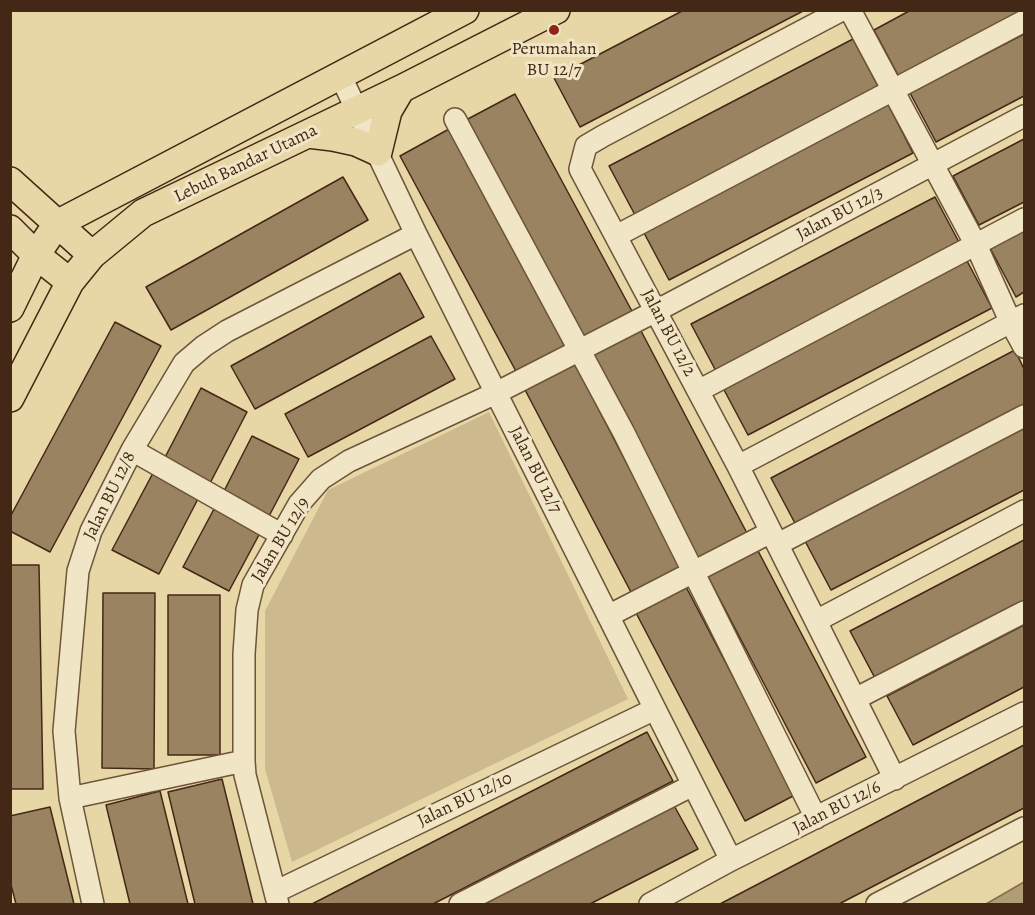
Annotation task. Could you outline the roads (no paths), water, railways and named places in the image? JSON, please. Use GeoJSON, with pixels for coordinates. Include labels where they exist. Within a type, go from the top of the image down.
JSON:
{"type":"FeatureCollection","features":[{"type":"Feature","properties":{"kind":"main road","name":"Lebuh Bandar Utama"},"geometry":{"type":"LineString","coordinates":[[10,308],[36,255],[57,224],[465,10]]}},
{"type":"Feature","properties":{"kind":"main road","name":"Lebuh Bandar Utama"},"geometry":{"type":"LineString","coordinates":[[10,398],[70,282],[92,255],[143,213],[308,135],[556,10]]}},
{"type":"Feature","properties":{"kind":"main road"},"geometry":{"type":"LineString","coordinates":[[308,135],[356,142],[378,152],[388,111],[401,89]]}},
{"type":"Feature","properties":{"kind":"main road"},"geometry":{"type":"LineString","coordinates":[[10,181],[92,255]]}},
{"type":"Feature","properties":{"kind":"main road"},"geometry":{"type":"LineString","coordinates":[[10,229],[36,255],[70,282]]}},
{"type":"Feature","properties":{"kind":"street","name":"Jalan BU 12/2"},"geometry":{"type":"LineString","coordinates":[[843,10],[586,146],[580,169],[738,466],[895,779]]}},
{"type":"Feature","properties":{"kind":"street"},"geometry":{"type":"LineString","coordinates":[[850,10],[932,165],[1018,319],[1024,347]]}},
{"type":"Feature","properties":{"kind":"street"},"geometry":{"type":"LineString","coordinates":[[616,236],[1024,21]]}},
{"type":"Feature","properties":{"kind":"street","name":"Jalan BU 12/7"},"geometry":{"type":"LineString","coordinates":[[341,77],[416,234],[731,860]]}},
{"type":"Feature","properties":{"kind":"street","name":"Jalan BU 12/3"},"geometry":{"type":"LineString","coordinates":[[579,350],[1024,116]]}},
{"type":"Feature","properties":{"kind":"street"},"geometry":{"type":"LineString","coordinates":[[455,119],[624,433],[816,818]]}},
{"type":"Feature","properties":{"kind":"street"},"geometry":{"type":"LineString","coordinates":[[698,391],[1024,219]]}},
{"type":"Feature","properties":{"kind":"street","name":"Jalan BU 12/8"},"geometry":{"type":"LineString","coordinates":[[93,904],[70,798],[64,731],[78,571],[91,531],[132,450],[184,363],[227,331],[416,234]]}},
{"type":"Feature","properties":{"kind":"street"},"geometry":{"type":"LineString","coordinates":[[738,466],[1018,319]]}},
{"type":"Feature","properties":{"kind":"street","name":"Jalan BU 12/9"},"geometry":{"type":"LineString","coordinates":[[277,898],[243,760],[247,610],[253,585],[299,504],[321,479],[349,460],[496,393],[579,350]]}},
{"type":"Feature","properties":{"kind":"street"},"geometry":{"type":"LineString","coordinates":[[608,616],[692,573],[775,538],[1024,416]]}},
{"type":"Feature","properties":{"kind":"street"},"geometry":{"type":"LineString","coordinates":[[132,450],[282,535]]}},
{"type":"Feature","properties":{"kind":"street"},"geometry":{"type":"LineString","coordinates":[[816,621],[1024,511]]}},
{"type":"Feature","properties":{"kind":"street"},"geometry":{"type":"LineString","coordinates":[[855,699],[1024,612]]}},
{"type":"Feature","properties":{"kind":"street","name":"Jalan BU 12/10"},"geometry":{"type":"LineString","coordinates":[[277,898],[655,709]]}},
{"type":"Feature","properties":{"kind":"street","name":"Jalan BU 12/6"},"geometry":{"type":"LineString","coordinates":[[650,904],[731,860],[1024,713]]}},
{"type":"Feature","properties":{"kind":"street"},"geometry":{"type":"LineString","coordinates":[[70,798],[243,760]]}},
{"type":"Feature","properties":{"kind":"street"},"geometry":{"type":"LineString","coordinates":[[460,904],[693,785]]}},
{"type":"Feature","properties":{"kind":"street"},"geometry":{"type":"LineString","coordinates":[[877,904],[1024,828]]}},
{"type":"Feature","properties":{"kind":"place","name":"Perumahan BU 12/7"},"geometry":{"type":"Point","coordinates":[554,30]}}]}
